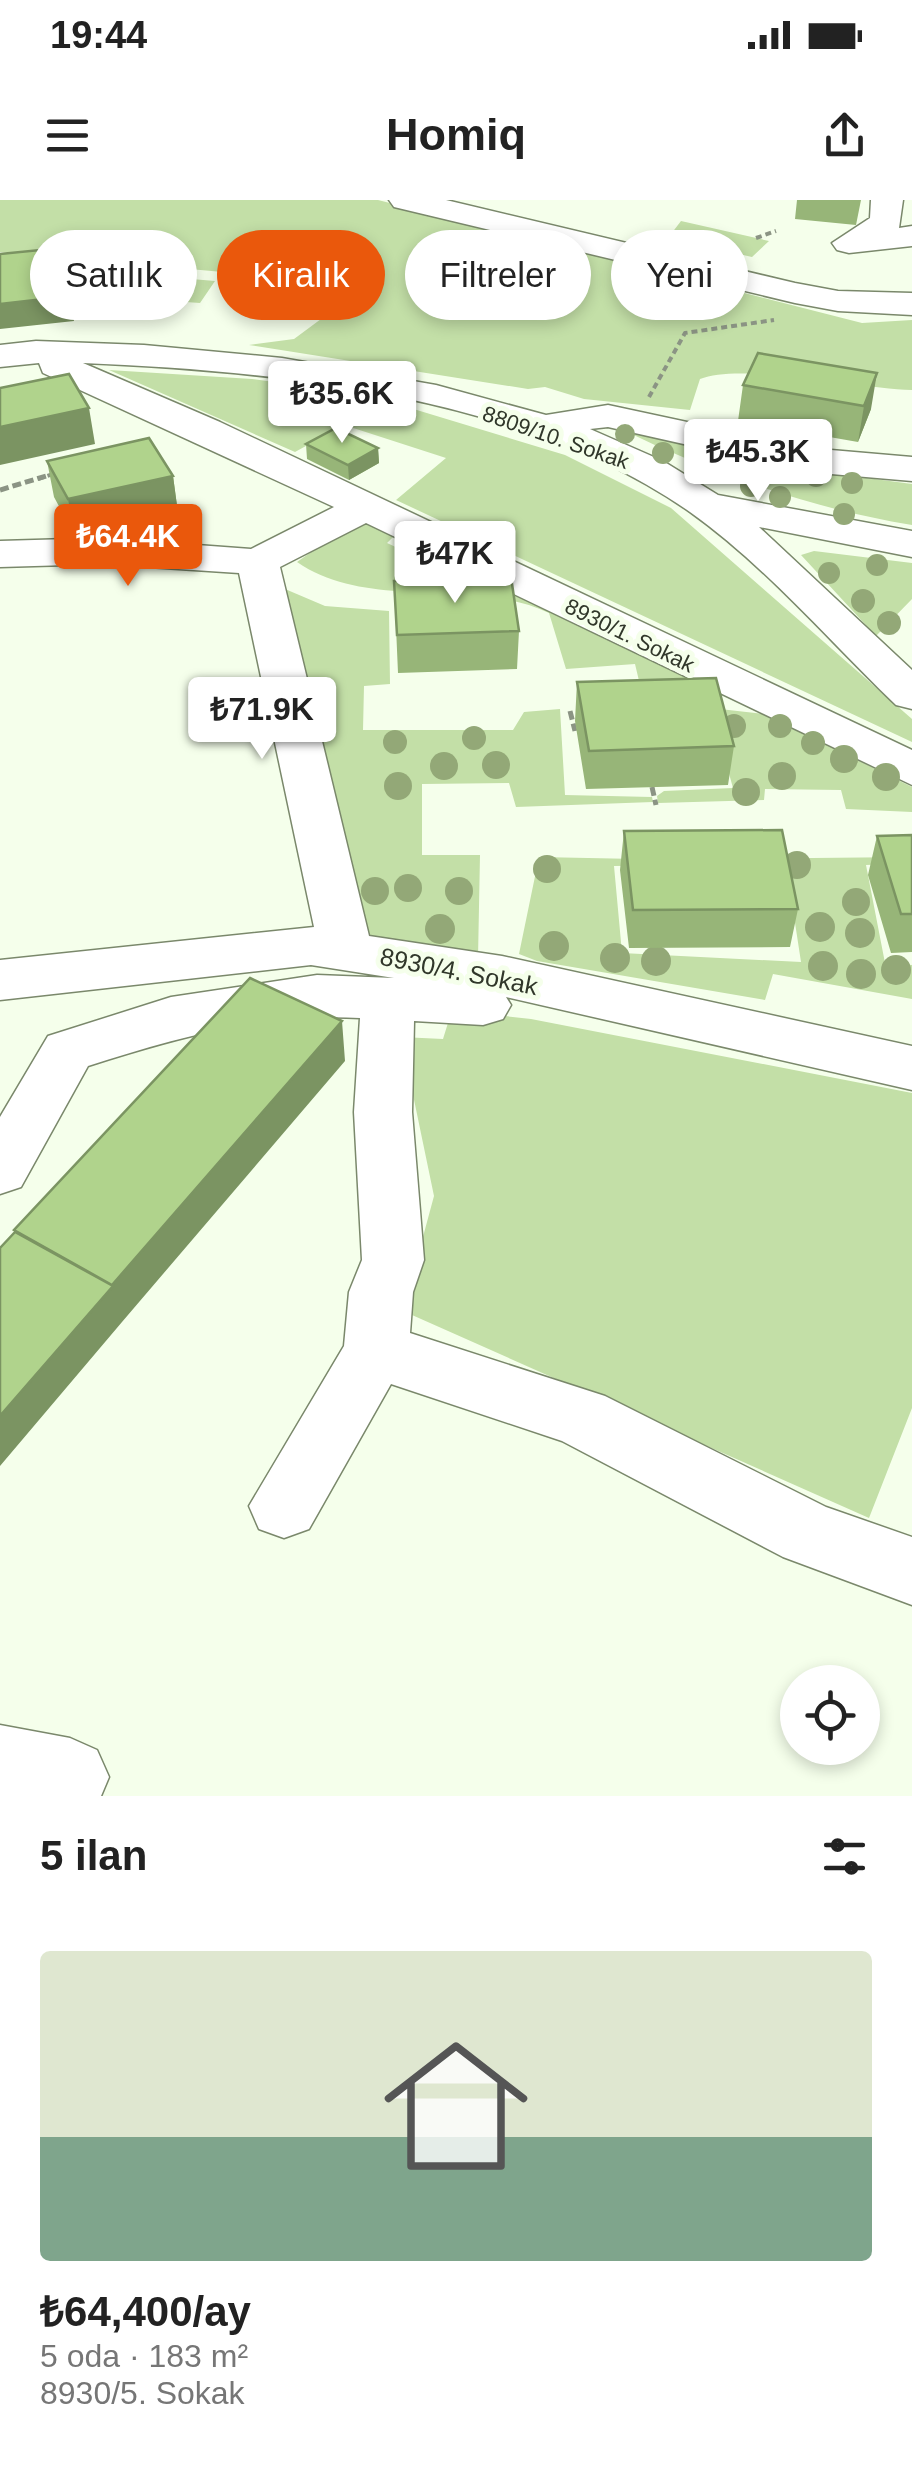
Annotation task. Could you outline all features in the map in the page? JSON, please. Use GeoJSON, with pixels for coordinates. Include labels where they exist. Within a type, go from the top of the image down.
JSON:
{"type":"FeatureCollection","features":[{"type":"Feature","properties":{"kind":"street"},"geometry":{"type":"LineString","coordinates":[[405,200],[795,294],[838,302],[912,304]]}},
{"type":"Feature","properties":{"kind":"street"},"geometry":{"type":"LineString","coordinates":[[886,200],[886,222],[849,243],[912,236]]}},
{"type":"Feature","properties":{"kind":"street","name":"8809/10. Sokak"},"geometry":{"type":"LineString","coordinates":[[46,364],[171,358],[285,368],[400,388],[533,425],[606,451],[705,504],[902,681]]}},
{"type":"Feature","properties":{"kind":"street","name":"8930/1. Sokak"},"geometry":{"type":"LineString","coordinates":[[46,364],[365,506],[912,769]]}},
{"type":"Feature","properties":{"kind":"street"},"geometry":{"type":"LineString","coordinates":[[533,425],[608,416],[808,460],[912,469]]}},
{"type":"Feature","properties":{"kind":"street"},"geometry":{"type":"LineString","coordinates":[[705,504],[912,544]]}},
{"type":"Feature","properties":{"kind":"street"},"geometry":{"type":"LineString","coordinates":[[0,554],[104,551],[258,562],[365,506]]}},
{"type":"Feature","properties":{"kind":"street"},"geometry":{"type":"LineString","coordinates":[[258,562],[344,949]]}},
{"type":"Feature","properties":{"kind":"street"},"geometry":{"type":"LineString","coordinates":[[655,692],[750,694]]}},
{"type":"Feature","properties":{"kind":"street","name":"8930/4. Sokak"},"geometry":{"type":"LineString","coordinates":[[0,980],[311,946],[502,976],[554,990],[902,1052]]}},
{"type":"Feature","properties":{"kind":"street"},"geometry":{"type":"LineString","coordinates":[[0,1170],[68,1051],[171,1018],[317,995],[494,1006],[554,990]]}},
{"type":"Feature","properties":{"kind":"street"},"geometry":{"type":"LineString","coordinates":[[284,1506],[376,1352],[381,1292],[392,1260],[383,1112],[385,1023],[396,998]]}},
{"type":"Feature","properties":{"kind":"street"},"geometry":{"type":"LineString","coordinates":[[376,1352],[582,1417],[808,1534],[912,1570]]}},
{"type":"Feature","properties":{"kind":"path"},"geometry":{"type":"LineString","coordinates":[[756,238],[776,231]]}},
{"type":"Feature","properties":{"kind":"path"},"geometry":{"type":"LineString","coordinates":[[608,416],[608,403],[650,408],[650,395],[685,333],[780,319],[795,294]]}},
{"type":"Feature","properties":{"kind":"path"},"geometry":{"type":"LineString","coordinates":[[0,490],[60,472]]}},
{"type":"Feature","properties":{"kind":"path"},"geometry":{"type":"LineString","coordinates":[[570,711],[575,731]]}},
{"type":"Feature","properties":{"kind":"path"},"geometry":{"type":"LineString","coordinates":[[652,787],[656,804]]}},
{"type":"Feature","properties":{"kind":"green space"},"geometry":{"type":"Polygon","coordinates":[[[0,200],[378,200],[496,230],[405,230],[405,320],[591,320],[591,254],[611,259],[611,320],[748,320],[748,294],[862,323],[912,320],[912,390],[771,375],[719,375],[700,379],[690,410],[584,399],[545,387],[528,389],[249,345],[294,339],[320,320],[385,320],[385,230],[217,230],[217,272],[197,270],[197,230],[30,230],[30,255],[0,252],[0,200]]]}},
{"type":"Feature","properties":{"kind":"green space"},"geometry":{"type":"Polygon","coordinates":[[[681,221],[721,230],[674,230],[681,221]]]}},
{"type":"Feature","properties":{"kind":"green space"},"geometry":{"type":"Polygon","coordinates":[[[748,236],[769,241],[752,257],[748,256],[748,236]]]}},
{"type":"Feature","properties":{"kind":"green space"},"geometry":{"type":"Polygon","coordinates":[[[197,279],[215,281],[200,303],[197,279]]]}},
{"type":"Feature","properties":{"kind":"green space"},"geometry":{"type":"Polygon","coordinates":[[[109,370],[252,379],[364,394],[565,455],[671,508],[912,719],[912,742],[396,500],[446,458],[344,425],[295,452],[109,370]]]}},
{"type":"Feature","properties":{"kind":"green space"},"geometry":{"type":"Polygon","coordinates":[[[619,428],[837,474],[912,484],[912,525],[836,509],[762,487],[619,428]]]}},
{"type":"Feature","properties":{"kind":"green space"},"geometry":{"type":"Polygon","coordinates":[[[354,522],[378,524],[396,534],[387,543],[424,560],[445,561],[705,682],[640,685],[635,664],[566,669],[549,613],[487,596],[356,586],[325,577],[297,562],[354,522]]]}},
{"type":"Feature","properties":{"kind":"green space"},"geometry":{"type":"Polygon","coordinates":[[[814,551],[912,563],[912,599],[876,636],[801,555],[814,551]]]}},
{"type":"Feature","properties":{"kind":"green space"},"geometry":{"type":"Polygon","coordinates":[[[285,589],[325,606],[389,611],[390,684],[364,686],[363,730],[513,730],[524,712],[560,709],[565,795],[652,797],[653,802],[516,807],[509,783],[422,784],[422,855],[480,855],[478,958],[360,935],[285,589]]]}},
{"type":"Feature","properties":{"kind":"green space"},"geometry":{"type":"Polygon","coordinates":[[[711,708],[764,714],[912,787],[912,812],[846,809],[841,790],[765,789],[764,800],[658,803],[657,796],[664,791],[733,788],[711,708]]]}},
{"type":"Feature","properties":{"kind":"green space"},"geometry":{"type":"Polygon","coordinates":[[[539,857],[686,860],[687,865],[614,866],[622,953],[801,962],[786,864],[709,859],[912,857],[912,863],[866,865],[885,963],[912,965],[912,999],[773,974],[765,1000],[537,961],[519,954],[539,857]]]}},
{"type":"Feature","properties":{"kind":"green space"},"geometry":{"type":"Polygon","coordinates":[[[452,1010],[531,1019],[912,1093],[912,1408],[869,1518],[403,1311],[434,1196],[401,1037],[443,1039],[452,1010]]]}},
{"type":"Feature","properties":{"kind":"building"},"geometry":{"type":"Polygon","coordinates":[[[30,251],[30,301],[0,304],[0,254],[30,251]]]}},
{"type":"Feature","properties":{"kind":"building"},"geometry":{"type":"Polygon","coordinates":[[[758,353],[877,373],[864,406],[743,385],[758,353]]]}},
{"type":"Feature","properties":{"kind":"building"},"geometry":{"type":"Polygon","coordinates":[[[69,374],[89,408],[0,427],[0,388],[69,374]]]}},
{"type":"Feature","properties":{"kind":"building"},"geometry":{"type":"Polygon","coordinates":[[[336,428],[378,448],[348,465],[306,444],[336,428]]]}},
{"type":"Feature","properties":{"kind":"building"},"geometry":{"type":"Polygon","coordinates":[[[149,438],[173,476],[68,499],[47,461],[149,438]]]}},
{"type":"Feature","properties":{"kind":"building"},"geometry":{"type":"Polygon","coordinates":[[[511,577],[519,631],[397,635],[394,581],[511,577]]]}},
{"type":"Feature","properties":{"kind":"building"},"geometry":{"type":"Polygon","coordinates":[[[716,678],[734,746],[589,751],[577,682],[716,678]]]}},
{"type":"Feature","properties":{"kind":"building"},"geometry":{"type":"Polygon","coordinates":[[[782,830],[798,909],[633,910],[624,831],[782,830]]]}},
{"type":"Feature","properties":{"kind":"building"},"geometry":{"type":"Polygon","coordinates":[[[912,835],[912,914],[901,914],[877,836],[912,835]]]}},
{"type":"Feature","properties":{"kind":"building"},"geometry":{"type":"Polygon","coordinates":[[[250,978],[342,1021],[112,1285],[14,1230],[250,978]]]}},
{"type":"Feature","properties":{"kind":"building"},"geometry":{"type":"Polygon","coordinates":[[[15,1232],[113,1286],[0,1416],[0,1248],[15,1232]]]}}]}
